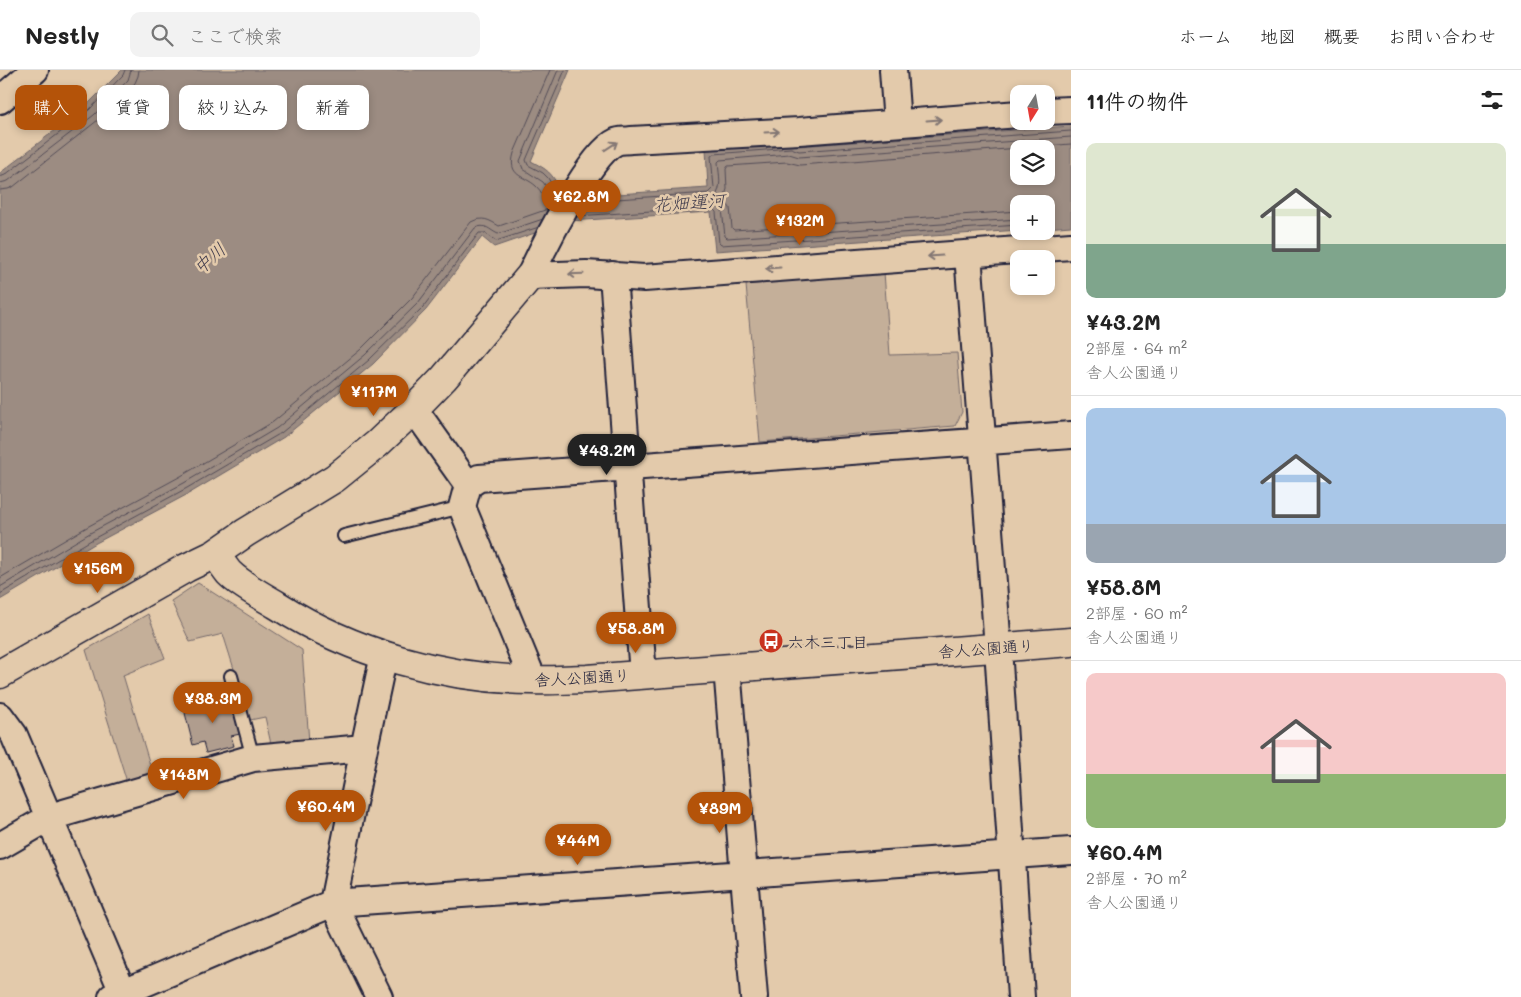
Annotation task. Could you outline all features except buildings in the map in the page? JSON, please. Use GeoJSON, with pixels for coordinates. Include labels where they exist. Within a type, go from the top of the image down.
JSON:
{"type":"FeatureCollection","features":[{"type":"Feature","properties":{"kind":"street"},"geometry":{"type":"LineString","coordinates":[[0,100],[35,70]]}},
{"type":"Feature","properties":{"kind":"street"},"geometry":{"type":"LineString","coordinates":[[893,70],[897,123]]}},
{"type":"Feature","properties":{"kind":"street"},"geometry":{"type":"LineString","coordinates":[[1055,111],[1071,110]]}},
{"type":"Feature","properties":{"kind":"street"},"geometry":{"type":"LineString","coordinates":[[0,674],[186,568],[215,554],[245,533],[335,478],[377,444],[414,409],[468,351],[530,276],[547,240],[580,183],[601,154],[615,142],[799,131],[1010,115]]}},
{"type":"Feature","properties":{"kind":"street"},"geometry":{"type":"LineString","coordinates":[[530,276],[586,274],[644,278],[1071,246]]}},
{"type":"Feature","properties":{"kind":"street"},"geometry":{"type":"LineString","coordinates":[[968,254],[998,648],[1021,997]]}},
{"type":"Feature","properties":{"kind":"street"},"geometry":{"type":"LineString","coordinates":[[613,275],[643,674]]}},
{"type":"Feature","properties":{"kind":"street"},"geometry":{"type":"LineString","coordinates":[[414,409],[465,496],[533,680]]}},
{"type":"Feature","properties":{"kind":"street"},"geometry":{"type":"LineString","coordinates":[[465,496],[479,478],[1071,436]]}},
{"type":"Feature","properties":{"kind":"street","name":"舎人公園通り"},"geometry":{"type":"LineString","coordinates":[[215,554],[229,573],[288,612],[349,642],[384,655],[420,665],[489,677],[533,680],[587,678],[1071,642]]}},
{"type":"Feature","properties":{"kind":"street"},"geometry":{"type":"LineString","coordinates":[[379,997],[333,903],[384,655]]}},
{"type":"Feature","properties":{"kind":"street"},"geometry":{"type":"LineString","coordinates":[[727,668],[754,997]]}},
{"type":"Feature","properties":{"kind":"street"},"geometry":{"type":"LineString","coordinates":[[0,716],[14,735],[50,817],[120,996],[333,903],[1071,851]]}},
{"type":"Feature","properties":{"kind":"street"},"geometry":{"type":"LineString","coordinates":[[0,846],[50,817],[253,758],[364,748]]}},
{"type":"Feature","properties":{"kind":"lane"},"geometry":{"type":"LineString","coordinates":[[344,536],[465,496]]}},
{"type":"Feature","properties":{"kind":"lane"},"geometry":{"type":"LineString","coordinates":[[231,676],[253,758]]}},
{"type":"Feature","properties":{"kind":"shaded area"},"geometry":{"type":"Polygon","coordinates":[[[884,272],[890,355],[957,353],[962,412],[955,426],[760,442],[746,285],[884,272]]]}},
{"type":"Feature","properties":{"kind":"shaded area"},"geometry":{"type":"Polygon","coordinates":[[[198,583],[302,650],[309,742],[271,744],[265,717],[250,720],[223,634],[190,642],[171,601],[198,583]]]}},
{"type":"Feature","properties":{"kind":"shaded area"},"geometry":{"type":"Polygon","coordinates":[[[148,614],[165,658],[123,675],[153,775],[127,782],[86,650],[148,614]]]}},
{"type":"Feature","properties":{"kind":"water"},"geometry":{"type":"Polygon","coordinates":[[[122,70],[570,70],[531,161],[548,172],[560,189],[587,196],[708,188],[706,149],[797,142],[798,146],[1016,130],[1055,130],[1055,127],[1071,126],[1071,226],[1055,227],[1055,195],[1010,195],[1010,231],[715,251],[711,212],[570,221],[494,247],[482,237],[426,310],[373,364],[284,437],[190,493],[96,543],[0,600],[0,173],[55,130],[87,130],[87,105],[97,95],[97,130],[169,130],[169,85],[107,85],[122,70]]]}},
{"type":"Feature","properties":{"kind":"place","name":"六木三丁目"},"geometry":{"type":"Point","coordinates":[771,641]}},
{"type":"Feature","properties":{"kind":"water label","name":"花畑運河"},"geometry":{"type":"Point","coordinates":[689,202]}},
{"type":"Feature","properties":{"kind":"water label","name":"中川"},"geometry":{"type":"Point","coordinates":[209,258]}}]}
